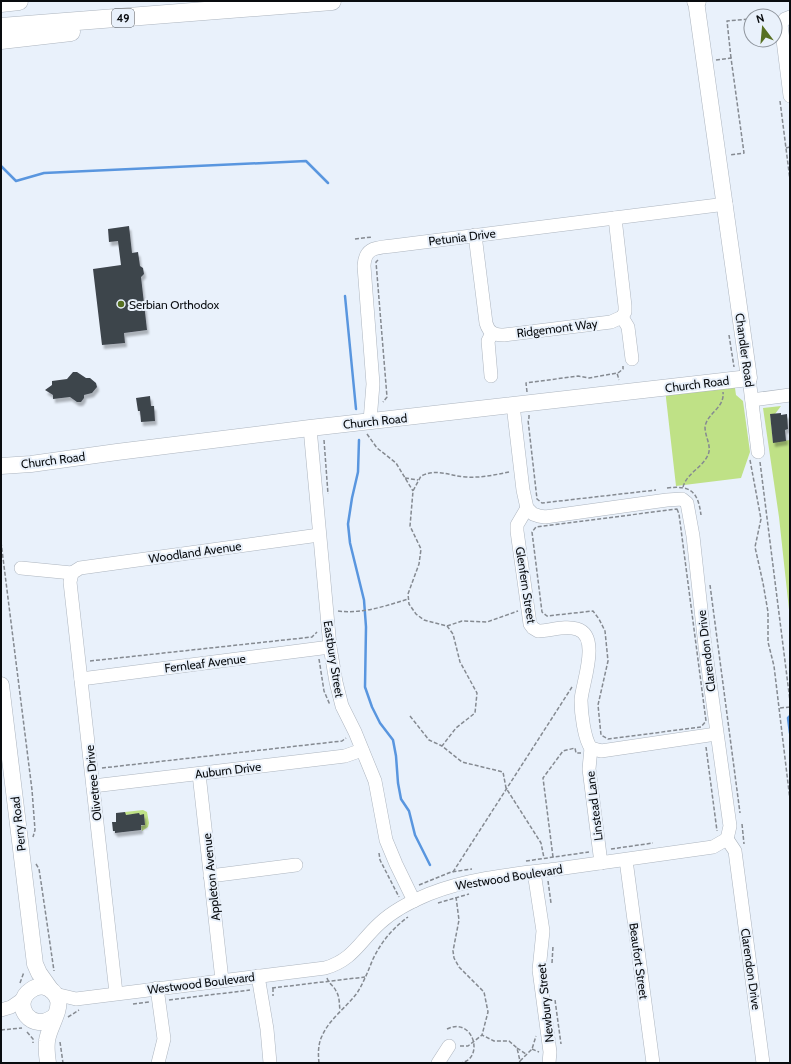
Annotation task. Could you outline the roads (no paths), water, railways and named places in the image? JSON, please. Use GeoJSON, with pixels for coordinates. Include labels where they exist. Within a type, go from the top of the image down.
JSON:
{"type":"FeatureCollection","features":[{"type":"Feature","properties":{"kind":"highway"},"geometry":{"type":"LineString","coordinates":[[1,3],[19,1]]}},
{"type":"Feature","properties":{"kind":"highway","name":"49"},"geometry":{"type":"LineString","coordinates":[[1,27],[332,1]]}},
{"type":"Feature","properties":{"kind":"highway"},"geometry":{"type":"LineString","coordinates":[[1,40],[113,28],[164,15]]}},
{"type":"Feature","properties":{"kind":"main road","name":"Chandler Road"},"geometry":{"type":"LineString","coordinates":[[696,1],[726,204],[749,378]]}},
{"type":"Feature","properties":{"kind":"main road","name":"Church Road"},"geometry":{"type":"LineString","coordinates":[[1,466],[31,464],[116,452],[311,435],[370,421],[749,378]]}},
{"type":"Feature","properties":{"kind":"main road","name":"Perry Road"},"geometry":{"type":"LineString","coordinates":[[1,685],[35,964],[39,973],[53,986]]}},
{"type":"Feature","properties":{"kind":"main road","name":"Perry Road"},"geometry":{"type":"LineString","coordinates":[[24,997],[31,982],[35,964]]}},
{"type":"Feature","properties":{"kind":"main road"},"geometry":{"type":"LineString","coordinates":[[53,986],[59,1005],[47,1041],[48,1058],[36,1027],[27,1017],[23,1008],[24,997],[33,988],[53,986]]}},
{"type":"Feature","properties":{"kind":"main road"},"geometry":{"type":"LineString","coordinates":[[27,1017],[33,1021],[44,1022],[56,1014]]}},
{"type":"Feature","properties":{"kind":"street"},"geometry":{"type":"LineString","coordinates":[[785,99],[781,24],[785,19],[790,17]]}},
{"type":"Feature","properties":{"kind":"street","name":"Petunia Drive"},"geometry":{"type":"LineString","coordinates":[[370,421],[373,384],[364,266],[366,255],[370,251],[376,248],[726,204]]}},
{"type":"Feature","properties":{"kind":"street"},"geometry":{"type":"LineString","coordinates":[[615,218],[625,306],[625,312],[622,317],[628,327],[632,359]]}},
{"type":"Feature","properties":{"kind":"street"},"geometry":{"type":"LineString","coordinates":[[475,235],[486,324],[492,333],[488,341],[491,376]]}},
{"type":"Feature","properties":{"kind":"street","name":"Ridgemont Way"},"geometry":{"type":"LineString","coordinates":[[492,333],[500,335],[512,334],[611,322],[622,317]]}},
{"type":"Feature","properties":{"kind":"street","name":"Chandler Road"},"geometry":{"type":"LineString","coordinates":[[749,378],[752,400],[754,455]]}},
{"type":"Feature","properties":{"kind":"street"},"geometry":{"type":"LineString","coordinates":[[752,400],[790,395]]}},
{"type":"Feature","properties":{"kind":"street"},"geometry":{"type":"LineString","coordinates":[[520,404],[521,470],[527,508]]}},
{"type":"Feature","properties":{"kind":"street","name":"Eastbury Street"},"geometry":{"type":"LineString","coordinates":[[311,435],[330,647],[336,682],[342,706],[375,781],[386,840],[414,901]]}},
{"type":"Feature","properties":{"kind":"street","name":"Clarendon Drive"},"geometry":{"type":"LineString","coordinates":[[527,508],[533,514],[546,517],[667,500],[682,499],[687,503],[693,536],[716,734],[730,826],[727,839],[735,851],[763,1063]]}},
{"type":"Feature","properties":{"kind":"street","name":"Glenfern Street"},"geometry":{"type":"LineString","coordinates":[[527,508],[520,518],[517,525],[517,531],[530,624],[538,631],[572,628],[579,630],[587,637],[589,642],[589,660],[581,702],[585,739],[591,748]]}},
{"type":"Feature","properties":{"kind":"street","name":"Woodland Avenue"},"geometry":{"type":"LineString","coordinates":[[72,573],[80,568],[319,535]]}},
{"type":"Feature","properties":{"kind":"street"},"geometry":{"type":"LineString","coordinates":[[21,568],[72,573]]}},
{"type":"Feature","properties":{"kind":"street","name":"Olivetree Drive"},"geometry":{"type":"LineString","coordinates":[[72,573],[70,582],[84,678],[97,786],[116,993]]}},
{"type":"Feature","properties":{"kind":"street","name":"Fernleaf Avenue"},"geometry":{"type":"LineString","coordinates":[[84,678],[330,647]]}},
{"type":"Feature","properties":{"kind":"street"},"geometry":{"type":"LineString","coordinates":[[591,748],[601,751],[716,734]]}},
{"type":"Feature","properties":{"kind":"street","name":"Linstead Lane"},"geometry":{"type":"LineString","coordinates":[[591,748],[589,769],[601,863]]}},
{"type":"Feature","properties":{"kind":"street","name":"Auburn Drive"},"geometry":{"type":"LineString","coordinates":[[97,786],[346,756],[362,750]]}},
{"type":"Feature","properties":{"kind":"street","name":"Appleton Avenue"},"geometry":{"type":"LineString","coordinates":[[199,774],[222,980]]}},
{"type":"Feature","properties":{"kind":"street","name":"Westwood Boulevard"},"geometry":{"type":"LineString","coordinates":[[56,1014],[78,1004],[116,993],[158,995],[222,980],[325,968],[345,960],[380,923],[394,912],[430,893],[454,892],[490,878],[534,872],[552,874],[601,863],[713,846],[727,839]]}},
{"type":"Feature","properties":{"kind":"street","name":"Beaufort Street"},"geometry":{"type":"LineString","coordinates":[[626,860],[653,1063]]}},
{"type":"Feature","properties":{"kind":"street"},"geometry":{"type":"LineString","coordinates":[[210,876],[296,865]]}},
{"type":"Feature","properties":{"kind":"street","name":"Newbury Street"},"geometry":{"type":"LineString","coordinates":[[534,872],[543,931],[539,970],[550,1052],[549,1063]]}},
{"type":"Feature","properties":{"kind":"street"},"geometry":{"type":"LineString","coordinates":[[258,976],[259,990],[267,1029],[270,1063]]}},
{"type":"Feature","properties":{"kind":"street","name":"Westwood Boulevard"},"geometry":{"type":"LineString","coordinates":[[53,986],[78,1004]]}},
{"type":"Feature","properties":{"kind":"street"},"geometry":{"type":"LineString","coordinates":[[158,995],[164,1039],[158,1063]]}},
{"type":"Feature","properties":{"kind":"street"},"geometry":{"type":"LineString","coordinates":[[2,1010],[11,1007],[24,997]]}},
{"type":"Feature","properties":{"kind":"street"},"geometry":{"type":"LineString","coordinates":[[2,1010],[17,1012],[27,1017]]}},
{"type":"Feature","properties":{"kind":"street"},"geometry":{"type":"LineString","coordinates":[[438,1063],[449,1046]]}},
{"type":"Feature","properties":{"kind":"waterway"},"geometry":{"type":"LineString","coordinates":[[1,166],[16,181],[44,173],[306,161],[328,183]]}},
{"type":"Feature","properties":{"kind":"waterway"},"geometry":{"type":"LineString","coordinates":[[345,296],[356,409]]}},
{"type":"Feature","properties":{"kind":"waterway"},"geometry":{"type":"LineString","coordinates":[[359,440],[358,472],[348,524],[350,543],[364,600],[366,627],[365,687],[372,707],[380,723],[393,740],[401,799],[409,811],[415,835],[430,865]]}},
{"type":"Feature","properties":{"kind":"waterway"},"geometry":{"type":"LineString","coordinates":[[790,716],[788,718],[790,733]]}},
{"type":"Feature","properties":{"kind":"place","name":"Serbian Orthodox"},"geometry":{"type":"Point","coordinates":[121,304]}}]}
